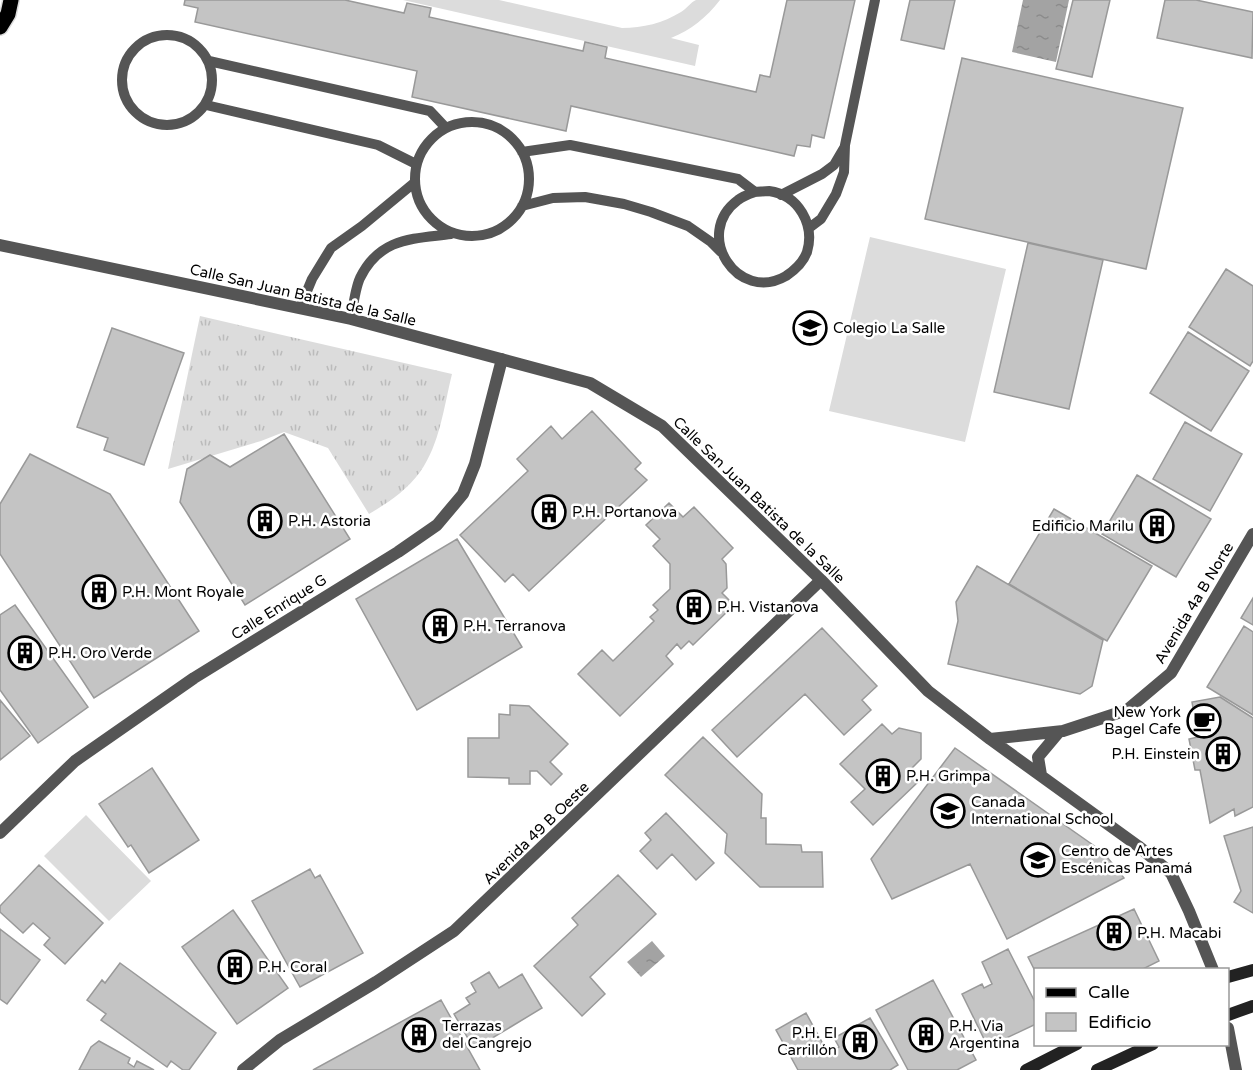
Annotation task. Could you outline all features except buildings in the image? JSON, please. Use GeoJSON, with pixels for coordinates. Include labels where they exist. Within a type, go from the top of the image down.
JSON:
{"type":"FeatureCollection","features":[{"type":"Feature","properties":{"kind":"main road"},"geometry":{"type":"LineString","coordinates":[[0,27],[8,14],[11,0]]}},
{"type":"Feature","properties":{"kind":"street","name":"Calle San Juan Batista de la Salle"},"geometry":{"type":"LineString","coordinates":[[0,245],[351,319],[590,383],[662,426],[821,580],[928,691],[990,739],[1138,846],[1171,873],[1213,968]]}},
{"type":"Feature","properties":{"kind":"street","name":"Calle Enrique G"},"geometry":{"type":"LineString","coordinates":[[0,833],[75,762],[194,678],[398,552],[437,525],[464,494],[475,464],[502,358]]}},
{"type":"Feature","properties":{"kind":"street","name":"Avenida 4a B Norte"},"geometry":{"type":"LineString","coordinates":[[990,739],[1059,732],[1127,710],[1171,673],[1253,534]]}},
{"type":"Feature","properties":{"kind":"street","name":"Avenida 49 B Oeste"},"geometry":{"type":"LineString","coordinates":[[243,1070],[280,1040],[376,982],[454,931],[821,580]]}},
{"type":"Feature","properties":{"kind":"street"},"geometry":{"type":"LineString","coordinates":[[1041,775],[1038,757],[1059,732]]}},
{"type":"Feature","properties":{"kind":"street"},"geometry":{"type":"LineString","coordinates":[[1229,977],[1253,970]]}},
{"type":"Feature","properties":{"kind":"street"},"geometry":{"type":"LineString","coordinates":[[1229,1014],[1253,1006]]}},
{"type":"Feature","properties":{"kind":"street"},"geometry":{"type":"LineString","coordinates":[[1229,1037],[1236,1070]]}},
{"type":"Feature","properties":{"kind":"street"},"geometry":{"type":"LineString","coordinates":[[1026,1070],[1073,1046]]}},
{"type":"Feature","properties":{"kind":"street"},"geometry":{"type":"LineString","coordinates":[[1097,1070],[1149,1046]]}},
{"type":"Feature","properties":{"kind":"lane"},"geometry":{"type":"LineString","coordinates":[[809,228],[821,219],[836,194],[844,172],[845,145],[875,0]]}},
{"type":"Feature","properties":{"kind":"lane"},"geometry":{"type":"LineString","coordinates":[[162,35],[177,35],[190,40],[201,49],[209,61],[213,75],[212,91],[206,105],[197,115],[184,122],[171,125],[156,124],[143,119],[125,98],[122,77],[128,57],[137,46],[162,35]]}},
{"type":"Feature","properties":{"kind":"lane"},"geometry":{"type":"LineString","coordinates":[[209,61],[430,111],[446,128]]}},
{"type":"Feature","properties":{"kind":"lane"},"geometry":{"type":"LineString","coordinates":[[206,105],[378,146],[416,164]]}},
{"type":"Feature","properties":{"kind":"lane"},"geometry":{"type":"LineString","coordinates":[[351,319],[360,279],[375,256],[381,251],[398,242],[451,234],[481,236],[498,230],[512,220],[522,206],[528,188],[528,170],[522,152],[512,138],[498,128],[481,123],[463,123],[446,128],[422,149],[416,164],[414,183],[417,198],[424,211],[435,223],[451,234]]}},
{"type":"Feature","properties":{"kind":"lane"},"geometry":{"type":"LineString","coordinates":[[522,152],[570,145],[738,179],[755,192]]}},
{"type":"Feature","properties":{"kind":"lane"},"geometry":{"type":"LineString","coordinates":[[782,195],[828,170],[834,165],[845,145]]}},
{"type":"Feature","properties":{"kind":"lane"},"geometry":{"type":"LineString","coordinates":[[300,308],[312,279],[331,248],[414,183]]}},
{"type":"Feature","properties":{"kind":"lane"},"geometry":{"type":"LineString","coordinates":[[522,206],[553,198],[585,197],[624,204],[651,212],[688,226],[711,242],[740,275],[754,281],[769,282],[783,278],[796,269],[805,257],[810,243],[809,228],[804,214],[794,202],[768,191],[755,192],[740,198],[729,208],[721,222],[718,237],[721,252]]}},
{"type":"Feature","properties":{"kind":"green space"},"geometry":{"type":"Polygon","coordinates":[[[403,0],[499,0],[622,28],[660,22],[681,12],[696,0],[720,0],[698,23],[671,38],[699,45],[695,66],[403,0]]]}},
{"type":"Feature","properties":{"kind":"green space"},"geometry":{"type":"Polygon","coordinates":[[[870,237],[1006,269],[965,442],[829,411],[870,237]]]}},
{"type":"Feature","properties":{"kind":"green space"},"geometry":{"type":"Polygon","coordinates":[[[200,316],[452,374],[437,437],[420,472],[397,496],[369,514],[328,448],[284,432],[168,469],[200,316]]]}},
{"type":"Feature","properties":{"kind":"green space"},"geometry":{"type":"Polygon","coordinates":[[[86,815],[151,881],[109,921],[44,856],[86,815]]]}},
{"type":"Feature","properties":{"kind":"water"},"geometry":{"type":"Polygon","coordinates":[[[1023,0],[1069,0],[1056,62],[1012,52],[1023,0]]]}},
{"type":"Feature","properties":{"kind":"water"},"geometry":{"type":"Polygon","coordinates":[[[652,941],[665,956],[641,977],[627,962],[652,941]]]}},
{"type":"Feature","properties":{"kind":"place","name":"Colegio La Salle"},"geometry":{"type":"Point","coordinates":[810,328]}},
{"type":"Feature","properties":{"kind":"place","name":"P.H. Portanova"},"geometry":{"type":"Point","coordinates":[549,512]}},
{"type":"Feature","properties":{"kind":"place","name":"P.H. Astoria"},"geometry":{"type":"Point","coordinates":[265,521]}},
{"type":"Feature","properties":{"kind":"place","name":"Edificio Marilu"},"geometry":{"type":"Point","coordinates":[1157,526]}},
{"type":"Feature","properties":{"kind":"place","name":"P.H. Mont Royale"},"geometry":{"type":"Point","coordinates":[99,592]}},
{"type":"Feature","properties":{"kind":"place","name":"P.H. Vistanova"},"geometry":{"type":"Point","coordinates":[694,607]}},
{"type":"Feature","properties":{"kind":"place","name":"P.H. Terranova"},"geometry":{"type":"Point","coordinates":[440,626]}},
{"type":"Feature","properties":{"kind":"place","name":"P.H. Oro Verde"},"geometry":{"type":"Point","coordinates":[25,653]}},
{"type":"Feature","properties":{"kind":"place","name":"New York Bagel Cafe"},"geometry":{"type":"Point","coordinates":[1204,721]}},
{"type":"Feature","properties":{"kind":"place","name":"P.H. Einstein"},"geometry":{"type":"Point","coordinates":[1223,754]}},
{"type":"Feature","properties":{"kind":"place","name":"P.H. Grimpa"},"geometry":{"type":"Point","coordinates":[883,776]}},
{"type":"Feature","properties":{"kind":"place","name":"Canada International School"},"geometry":{"type":"Point","coordinates":[948,811]}},
{"type":"Feature","properties":{"kind":"place","name":"Centro de Artes Escénicas Panamá"},"geometry":{"type":"Point","coordinates":[1038,860]}},
{"type":"Feature","properties":{"kind":"place","name":"P.H. Macabi"},"geometry":{"type":"Point","coordinates":[1114,933]}},
{"type":"Feature","properties":{"kind":"place","name":"P.H. Coral"},"geometry":{"type":"Point","coordinates":[235,967]}},
{"type":"Feature","properties":{"kind":"place","name":"Terrazas del Cangrejo"},"geometry":{"type":"Point","coordinates":[419,1035]}},
{"type":"Feature","properties":{"kind":"place","name":"P.H. Via Argentina"},"geometry":{"type":"Point","coordinates":[926,1035]}},
{"type":"Feature","properties":{"kind":"place","name":"P.H. El Carrillón"},"geometry":{"type":"Point","coordinates":[860,1042]}}]}
